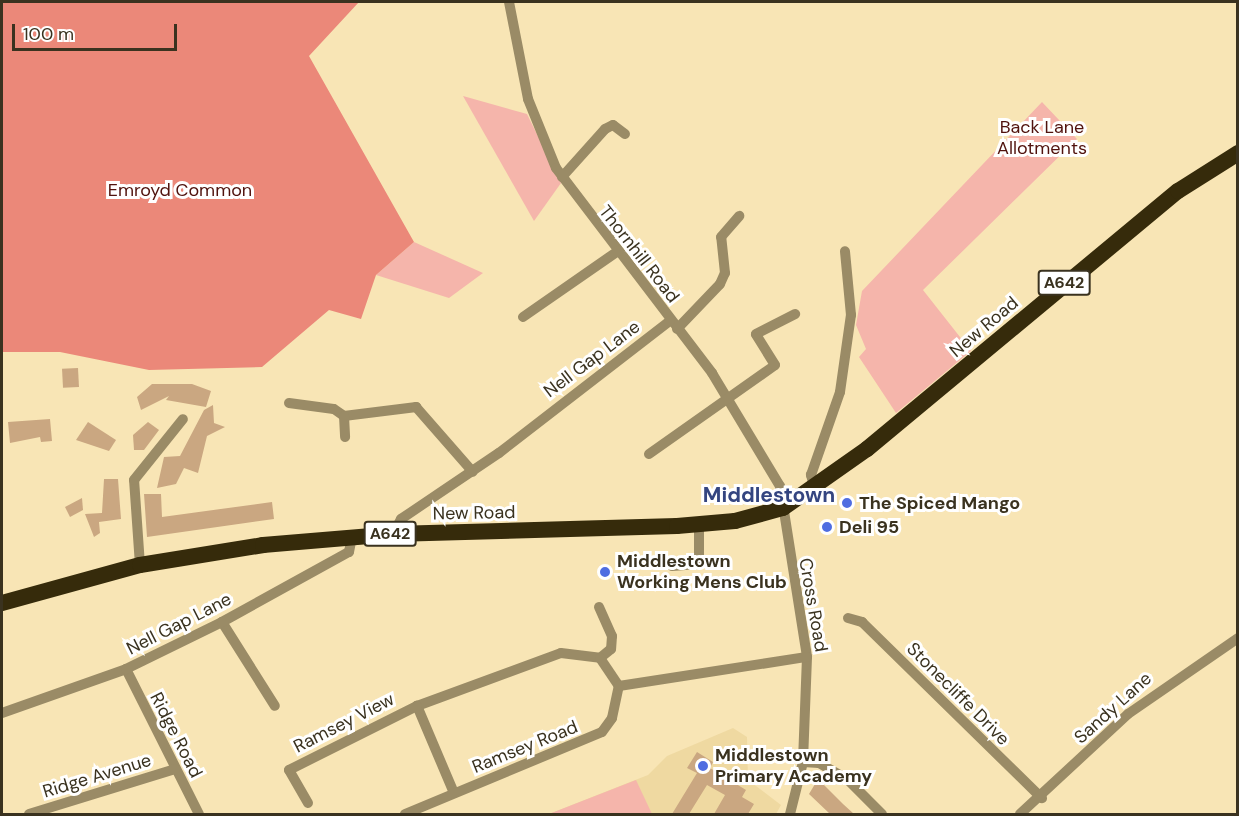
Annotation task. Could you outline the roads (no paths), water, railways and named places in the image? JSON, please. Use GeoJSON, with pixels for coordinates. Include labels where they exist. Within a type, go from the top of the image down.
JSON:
{"type":"FeatureCollection","features":[{"type":"Feature","properties":{"kind":"highway","name":"New Road"},"geometry":{"type":"LineString","coordinates":[[2,603],[140,565],[352,536],[699,524],[783,508],[811,493],[1178,191],[1238,153]]}},
{"type":"Feature","properties":{"kind":"street","name":"Thornhill Road"},"geometry":{"type":"LineString","coordinates":[[509,2],[528,99],[562,177],[728,399],[780,486],[783,508]]}},
{"type":"Feature","properties":{"kind":"street"},"geometry":{"type":"LineString","coordinates":[[562,177],[606,129],[613,125],[626,134]]}},
{"type":"Feature","properties":{"kind":"street","name":"Nell Gap Lane"},"geometry":{"type":"LineString","coordinates":[[393,534],[401,519],[473,472],[674,325],[720,284],[725,273],[721,237],[739,216]]}},
{"type":"Feature","properties":{"kind":"street"},"geometry":{"type":"LineString","coordinates":[[523,317],[618,251]]}},
{"type":"Feature","properties":{"kind":"street"},"geometry":{"type":"LineString","coordinates":[[811,493],[811,476],[816,456],[840,392],[851,315],[845,251]]}},
{"type":"Feature","properties":{"kind":"street"},"geometry":{"type":"LineString","coordinates":[[649,454],[775,365],[756,334],[795,314]]}},
{"type":"Feature","properties":{"kind":"street"},"geometry":{"type":"LineString","coordinates":[[289,403],[334,409],[344,416],[416,407],[473,472]]}},
{"type":"Feature","properties":{"kind":"street"},"geometry":{"type":"LineString","coordinates":[[344,416],[345,437]]}},
{"type":"Feature","properties":{"kind":"street"},"geometry":{"type":"LineString","coordinates":[[140,565],[134,480],[183,419]]}},
{"type":"Feature","properties":{"kind":"street","name":"Cross Road"},"geometry":{"type":"LineString","coordinates":[[783,508],[807,657],[803,762],[790,814]]}},
{"type":"Feature","properties":{"kind":"street"},"geometry":{"type":"LineString","coordinates":[[672,566],[699,564],[699,524]]}},
{"type":"Feature","properties":{"kind":"street","name":"Nell Gap Lane"},"geometry":{"type":"LineString","coordinates":[[2,713],[126,669],[222,622],[349,552],[352,536]]}},
{"type":"Feature","properties":{"kind":"street"},"geometry":{"type":"LineString","coordinates":[[454,793],[417,706],[537,657],[561,653],[600,658],[611,649],[612,636],[599,608]]}},
{"type":"Feature","properties":{"kind":"street","name":"Stonecliffe Drive"},"geometry":{"type":"LineString","coordinates":[[848,618],[862,622],[1042,798]]}},
{"type":"Feature","properties":{"kind":"street"},"geometry":{"type":"LineString","coordinates":[[222,622],[274,706]]}},
{"type":"Feature","properties":{"kind":"street","name":"Sandy Lane"},"geometry":{"type":"LineString","coordinates":[[1020,814],[1042,798],[1128,714],[1238,638]]}},
{"type":"Feature","properties":{"kind":"street"},"geometry":{"type":"LineString","coordinates":[[600,658],[619,686],[807,657]]}},
{"type":"Feature","properties":{"kind":"street","name":"Ridge Road"},"geometry":{"type":"LineString","coordinates":[[126,669],[199,814]]}},
{"type":"Feature","properties":{"kind":"street","name":"Ramsey Road"},"geometry":{"type":"LineString","coordinates":[[405,814],[602,732],[612,718],[619,686]]}},
{"type":"Feature","properties":{"kind":"street","name":"Ramsey View"},"geometry":{"type":"LineString","coordinates":[[308,804],[289,770],[417,706]]}},
{"type":"Feature","properties":{"kind":"street"},"geometry":{"type":"LineString","coordinates":[[803,762],[819,763],[848,780],[882,814]]}},
{"type":"Feature","properties":{"kind":"street","name":"Ridge Avenue"},"geometry":{"type":"LineString","coordinates":[[29,814],[175,770]]}},
{"type":"Feature","properties":{"kind":"place","name":"The Spiced Mango"},"geometry":{"type":"Point","coordinates":[847,503]}},
{"type":"Feature","properties":{"kind":"place","name":"Deli 95"},"geometry":{"type":"Point","coordinates":[827,527]}},
{"type":"Feature","properties":{"kind":"place","name":"Middlestown Working Mens Club"},"geometry":{"type":"Point","coordinates":[605,572]}},
{"type":"Feature","properties":{"kind":"place","name":"Middlestown Primary Academy"},"geometry":{"type":"Point","coordinates":[703,766]}},
{"type":"Feature","properties":{"kind":"district","name":"Middlestown"},"geometry":{"type":"Point","coordinates":[769,495]}},
{"type":"Feature","properties":{"kind":"park label","name":"Back Lane Allotments"},"geometry":{"type":"Point","coordinates":[1042,138]}},
{"type":"Feature","properties":{"kind":"park label","name":"Emroyd Common"},"geometry":{"type":"Point","coordinates":[180,190]}}]}
